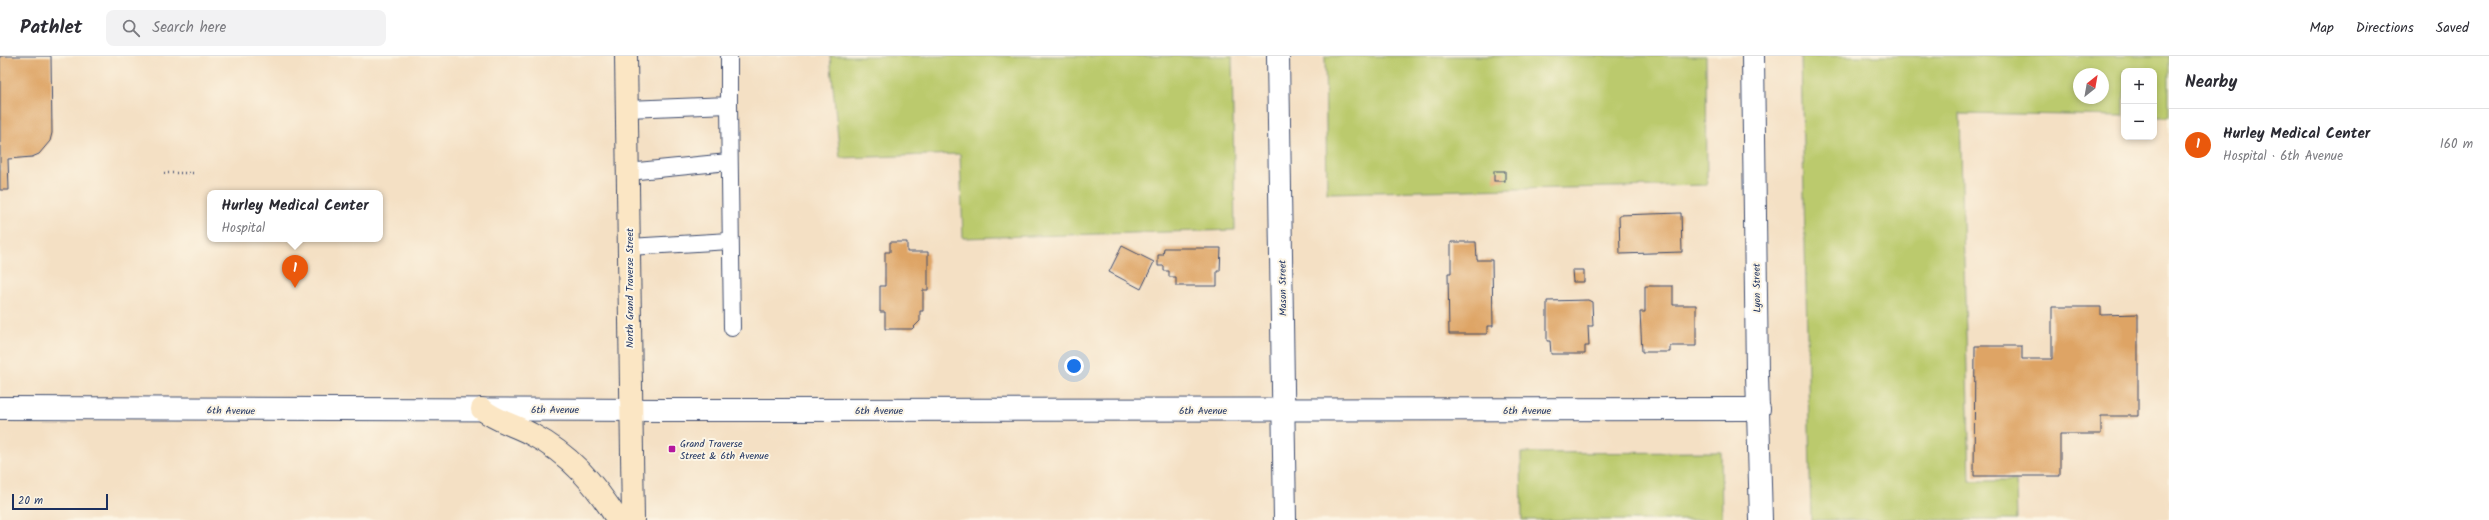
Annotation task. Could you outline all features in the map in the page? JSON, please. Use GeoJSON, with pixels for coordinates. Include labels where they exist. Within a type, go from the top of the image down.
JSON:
{"type":"FeatureCollection","features":[{"type":"Feature","properties":{"kind":"street","name":"North Grand Traverse Street"},"geometry":{"type":"LineString","coordinates":[[626,56],[630,410],[633,520]]}},
{"type":"Feature","properties":{"kind":"street","name":"Mason Street"},"geometry":{"type":"LineString","coordinates":[[1278,56],[1285,520]]}},
{"type":"Feature","properties":{"kind":"street","name":"Lyon Street"},"geometry":{"type":"LineString","coordinates":[[1753,56],[1762,520]]}},
{"type":"Feature","properties":{"kind":"street","name":"6th Avenue"},"geometry":{"type":"LineString","coordinates":[[0,408],[630,410],[1759,409]]}},
{"type":"Feature","properties":{"kind":"street"},"geometry":{"type":"LineString","coordinates":[[482,409],[496,419],[539,438],[566,457],[598,489],[618,520]]}},
{"type":"Feature","properties":{"kind":"lane"},"geometry":{"type":"LineString","coordinates":[[729,56],[728,162],[732,328]]}},
{"type":"Feature","properties":{"kind":"lane"},"geometry":{"type":"LineString","coordinates":[[627,109],[729,104]]}},
{"type":"Feature","properties":{"kind":"lane"},"geometry":{"type":"LineString","coordinates":[[628,172],[728,162]]}},
{"type":"Feature","properties":{"kind":"lane"},"geometry":{"type":"LineString","coordinates":[[629,247],[730,241]]}},
{"type":"Feature","properties":{"kind":"path"},"geometry":{"type":"LineString","coordinates":[[164,173],[193,173]]}},
{"type":"Feature","properties":{"kind":"green space"},"geometry":{"type":"Polygon","coordinates":[[[830,56],[1232,56],[1235,230],[963,238],[960,154],[840,158],[830,56]]]}},
{"type":"Feature","properties":{"kind":"green space"},"geometry":{"type":"Polygon","coordinates":[[[1325,56],[1706,56],[1707,185],[1327,193],[1325,56]]]}},
{"type":"Feature","properties":{"kind":"green space"},"geometry":{"type":"Polygon","coordinates":[[[1801,56],[2169,56],[2169,117],[2157,117],[2157,68],[2121,68],[2121,116],[1960,113],[1970,481],[2016,481],[2017,520],[1811,520],[1801,56]]]}},
{"type":"Feature","properties":{"kind":"green space"},"geometry":{"type":"Polygon","coordinates":[[[1721,452],[1722,520],[1522,520],[1521,453],[1721,452]]]}},
{"type":"Feature","properties":{"kind":"building"},"geometry":{"type":"Polygon","coordinates":[[[0,56],[51,56],[52,133],[50,141],[39,154],[32,157],[8,159],[9,190],[0,190],[0,56]]]}},
{"type":"Feature","properties":{"kind":"building"},"geometry":{"type":"Polygon","coordinates":[[[1494,171],[1505,171],[1505,181],[1494,181],[1494,171]]]}},
{"type":"Feature","properties":{"kind":"building"},"geometry":{"type":"Polygon","coordinates":[[[1681,213],[1682,252],[1620,254],[1619,215],[1681,213]]]}},
{"type":"Feature","properties":{"kind":"building"},"geometry":{"type":"Polygon","coordinates":[[[890,242],[907,242],[907,252],[928,252],[928,290],[923,290],[923,311],[920,311],[920,321],[912,329],[885,329],[885,312],[880,312],[880,286],[885,286],[885,252],[890,252],[890,242]]]}},
{"type":"Feature","properties":{"kind":"building"},"geometry":{"type":"Polygon","coordinates":[[[1451,242],[1476,242],[1477,260],[1492,260],[1493,326],[1487,326],[1487,334],[1449,334],[1448,273],[1451,273],[1451,242]]]}},
{"type":"Feature","properties":{"kind":"building"},"geometry":{"type":"Polygon","coordinates":[[[1122,246],[1154,262],[1141,289],[1109,272],[1122,246]]]}},
{"type":"Feature","properties":{"kind":"building"},"geometry":{"type":"Polygon","coordinates":[[[1164,248],[1221,248],[1220,271],[1217,271],[1217,286],[1176,286],[1176,277],[1169,277],[1169,271],[1164,271],[1164,266],[1158,266],[1158,255],[1163,255],[1164,248]]]}},
{"type":"Feature","properties":{"kind":"building"},"geometry":{"type":"Polygon","coordinates":[[[1572,270],[1584,270],[1584,282],[1573,282],[1572,270]]]}},
{"type":"Feature","properties":{"kind":"building"},"geometry":{"type":"Polygon","coordinates":[[[1645,286],[1673,286],[1673,305],[1696,305],[1696,346],[1670,346],[1670,352],[1642,352],[1640,312],[1645,312],[1645,286]]]}},
{"type":"Feature","properties":{"kind":"building"},"geometry":{"type":"Polygon","coordinates":[[[1588,300],[1592,302],[1593,326],[1588,326],[1589,346],[1585,346],[1585,354],[1551,354],[1550,341],[1547,341],[1547,301],[1588,300]]]}},
{"type":"Feature","properties":{"kind":"building"},"geometry":{"type":"Polygon","coordinates":[[[2052,307],[2101,307],[2101,315],[2138,314],[2138,416],[2101,416],[2101,434],[2060,434],[2060,476],[1974,476],[1975,346],[2022,346],[2022,359],[2052,359],[2052,307]]]}},
{"type":"Feature","properties":{"kind":"place","name":"Hurley Medical Center"},"geometry":{"type":"Point","coordinates":[295,288]}},
{"type":"Feature","properties":{"kind":"place","name":"Grand Traverse Street & 6th Avenue"},"geometry":{"type":"Point","coordinates":[672,449]}}]}
